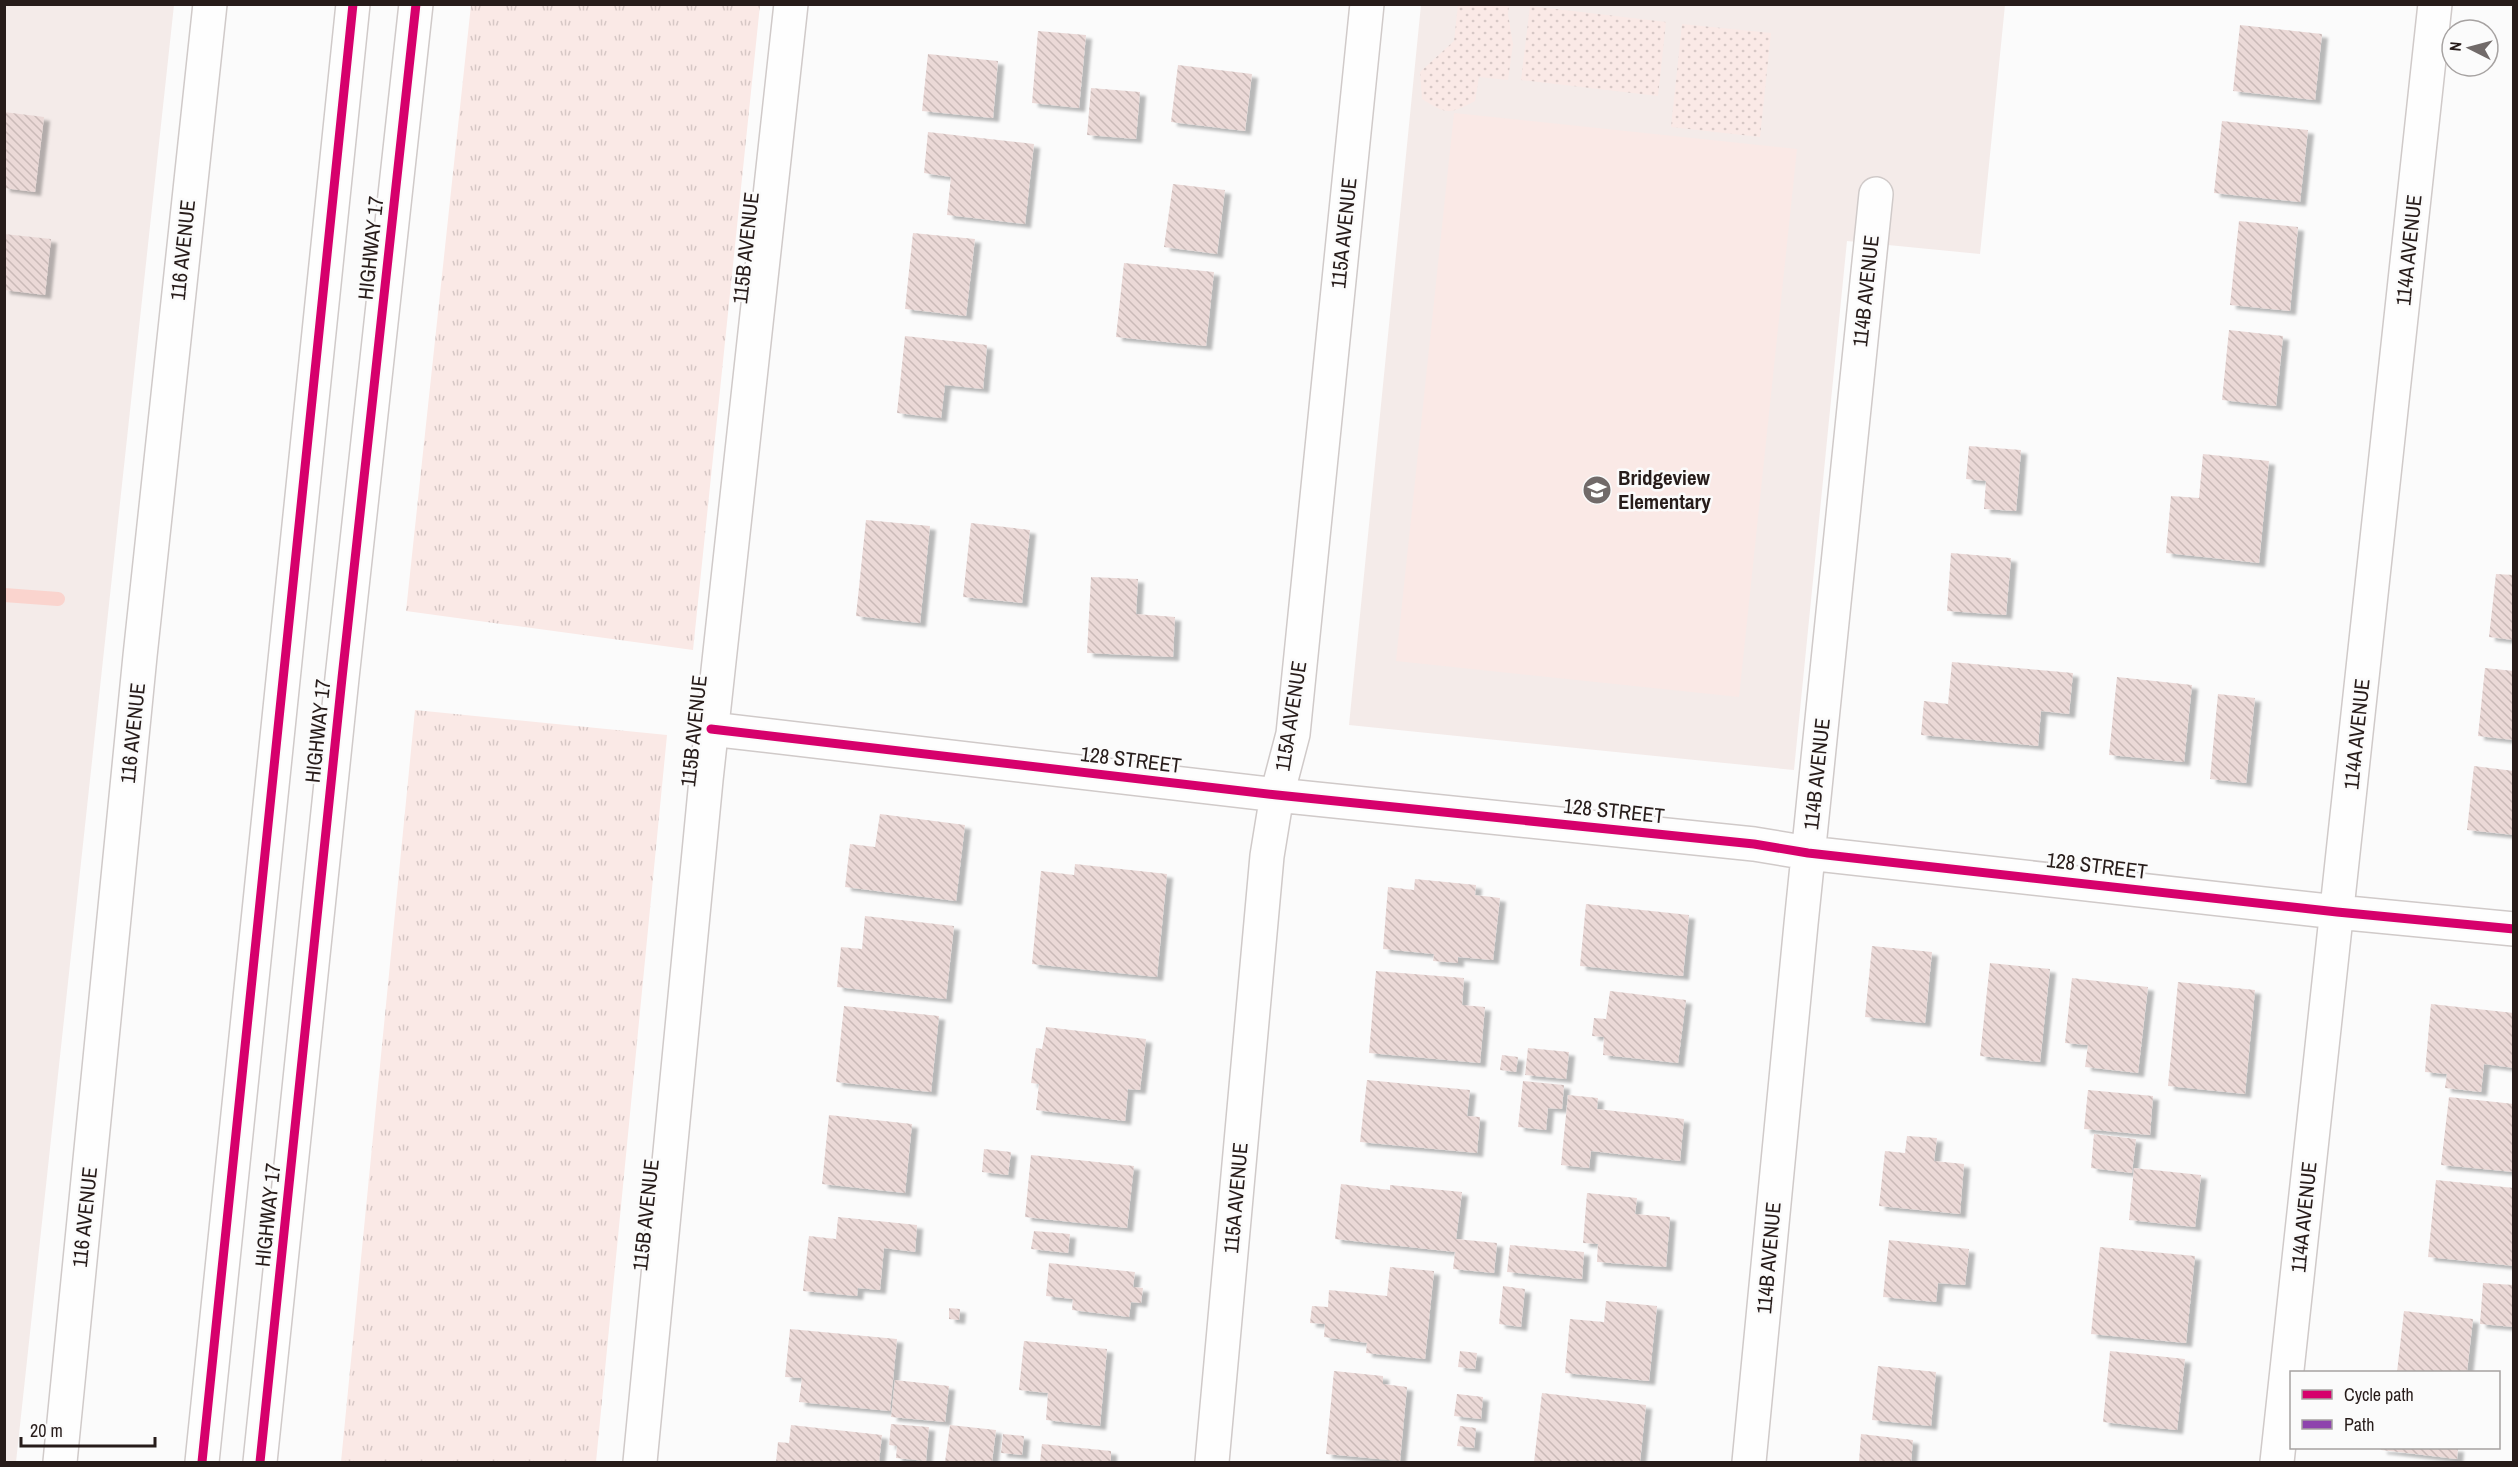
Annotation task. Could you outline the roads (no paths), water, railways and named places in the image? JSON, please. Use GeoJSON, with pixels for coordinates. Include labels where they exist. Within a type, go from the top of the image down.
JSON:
{"type":"FeatureCollection","features":[{"type":"Feature","properties":{"kind":"main road","name":"116 AVENUE"},"geometry":{"type":"LineString","coordinates":[[60,1462],[140,656],[210,4]]}},
{"type":"Feature","properties":{"kind":"main road","name":"HIGHWAY 17"},"geometry":{"type":"LineString","coordinates":[[202,1462],[353,4]]}},
{"type":"Feature","properties":{"kind":"main road","name":"HIGHWAY 17"},"geometry":{"type":"LineString","coordinates":[[260,1462],[342,678],[416,4]]}},
{"type":"Feature","properties":{"kind":"main road","name":"115B AVENUE"},"geometry":{"type":"LineString","coordinates":[[640,1462],[711,729],[791,4]]}},
{"type":"Feature","properties":{"kind":"main road","name":"115A AVENUE"},"geometry":{"type":"LineString","coordinates":[[1212,1462],[1267,856],[1277,795],[1293,734],[1367,4]]}},
{"type":"Feature","properties":{"kind":"main road","name":"114A AVENUE"},"geometry":{"type":"LineString","coordinates":[[2277,1462],[2435,4]]}},
{"type":"Feature","properties":{"kind":"main road","name":"114B AVENUE"},"geometry":{"type":"LineString","coordinates":[[1749,1462],[1876,194]]}},
{"type":"Feature","properties":{"kind":"main road","name":"128 STREET"},"geometry":{"type":"LineString","coordinates":[[711,729],[1277,795],[1742,843],[1809,853],[2337,912],[2514,929]]}},
{"type":"Feature","properties":{"kind":"waterway"},"geometry":{"type":"LineString","coordinates":[[4,595],[58,599]]}},
{"type":"Feature","properties":{"kind":"place","name":"Bridgeview Elementary"},"geometry":{"type":"Point","coordinates":[1597,490]}}]}
